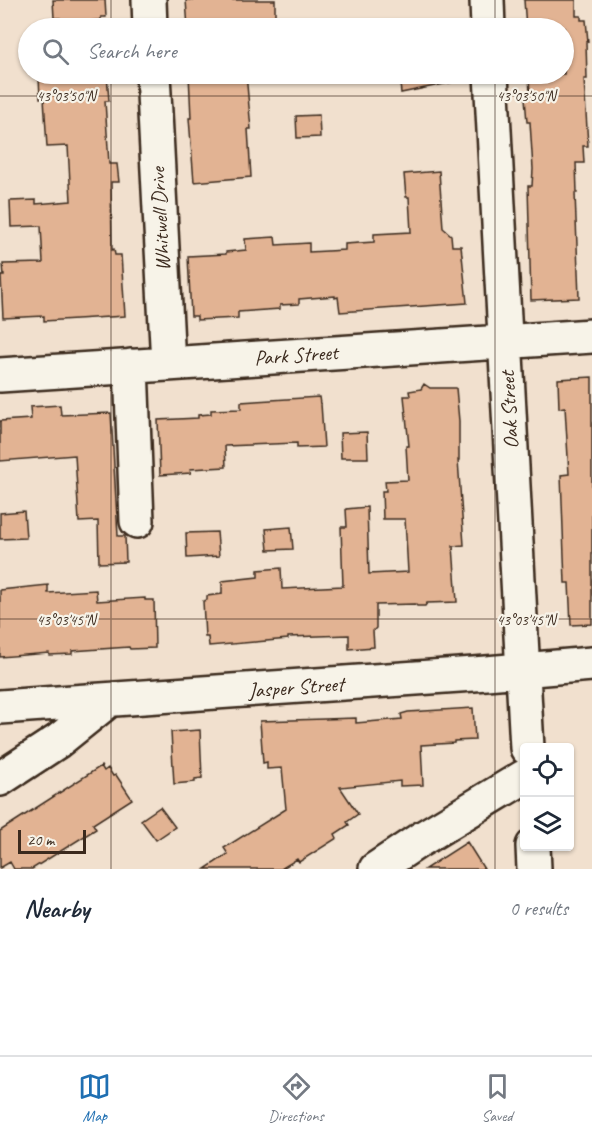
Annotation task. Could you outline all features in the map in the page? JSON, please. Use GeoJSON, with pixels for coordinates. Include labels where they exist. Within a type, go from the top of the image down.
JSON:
{"type":"FeatureCollection","features":[{"type":"Feature","properties":{"kind":"street"},"geometry":{"type":"LineString","coordinates":[[148,0],[149,18]]}},
{"type":"Feature","properties":{"kind":"street"},"geometry":{"type":"LineString","coordinates":[[487,0],[488,18]]}},
{"type":"Feature","properties":{"kind":"street","name":"Whitwell Drive"},"geometry":{"type":"LineString","coordinates":[[154,84],[168,363]]}},
{"type":"Feature","properties":{"kind":"street","name":"Oak Street"},"geometry":{"type":"LineString","coordinates":[[492,84],[527,743]]}},
{"type":"Feature","properties":{"kind":"street","name":"Park Street"},"geometry":{"type":"LineString","coordinates":[[0,375],[592,336]]}},
{"type":"Feature","properties":{"kind":"street"},"geometry":{"type":"LineString","coordinates":[[131,366],[137,521]]}},
{"type":"Feature","properties":{"kind":"street","name":"Jasper Street"},"geometry":{"type":"LineString","coordinates":[[0,707],[592,664]]}},
{"type":"Feature","properties":{"kind":"street"},"geometry":{"type":"LineString","coordinates":[[0,779],[57,741],[109,700]]}},
{"type":"Feature","properties":{"kind":"street"},"geometry":{"type":"LineString","coordinates":[[376,869],[520,780]]}},
{"type":"Feature","properties":{"kind":"street"},"geometry":{"type":"LineString","coordinates":[[533,851],[534,869]]}},
{"type":"Feature","properties":{"kind":"building"},"geometry":{"type":"Polygon","coordinates":[[[53,0],[105,0],[106,17],[54,18],[53,0]]]}},
{"type":"Feature","properties":{"kind":"building"},"geometry":{"type":"Polygon","coordinates":[[[186,0],[275,0],[275,18],[187,18],[186,0]]]}},
{"type":"Feature","properties":{"kind":"building"},"geometry":{"type":"Polygon","coordinates":[[[524,0],[576,0],[576,16],[581,16],[581,20],[586,20],[587,79],[584,79],[588,146],[583,146],[584,163],[576,163],[577,193],[575,193],[579,298],[531,300],[528,186],[532,186],[533,169],[530,122],[527,122],[525,98],[530,97],[529,84],[574,84],[574,18],[525,18],[524,0]]]}},
{"type":"Feature","properties":{"kind":"building"},"geometry":{"type":"Polygon","coordinates":[[[39,84],[108,84],[109,101],[105,101],[109,164],[117,164],[119,182],[111,182],[112,250],[114,249],[115,255],[121,255],[125,316],[44,321],[44,316],[3,318],[1,276],[4,276],[3,264],[43,263],[41,226],[11,227],[10,201],[36,200],[36,204],[71,201],[68,146],[47,147],[44,98],[40,98],[39,84]]]}},
{"type":"Feature","properties":{"kind":"building"},"geometry":{"type":"Polygon","coordinates":[[[189,84],[247,84],[251,129],[248,129],[251,177],[194,182],[189,118],[191,118],[189,84]]]}},
{"type":"Feature","properties":{"kind":"building"},"geometry":{"type":"Polygon","coordinates":[[[400,84],[444,84],[401,93],[400,84]]]}},
{"type":"Feature","properties":{"kind":"building"},"geometry":{"type":"Polygon","coordinates":[[[319,115],[320,137],[297,138],[296,116],[319,115]]]}},
{"type":"Feature","properties":{"kind":"building"},"geometry":{"type":"Polygon","coordinates":[[[439,171],[443,228],[451,235],[452,246],[461,246],[467,303],[340,312],[338,297],[335,298],[335,296],[299,299],[299,304],[280,305],[280,309],[238,312],[238,318],[197,320],[197,316],[191,316],[188,256],[226,254],[226,252],[246,250],[245,239],[275,237],[276,245],[309,243],[309,252],[345,250],[345,244],[374,242],[374,234],[411,232],[409,197],[406,197],[404,174],[439,171]]]}},
{"type":"Feature","properties":{"kind":"building"},"geometry":{"type":"Polygon","coordinates":[[[592,377],[592,624],[571,625],[569,583],[565,583],[561,475],[569,474],[565,407],[559,408],[558,379],[592,377]]]}},
{"type":"Feature","properties":{"kind":"building"},"geometry":{"type":"Polygon","coordinates":[[[424,384],[430,388],[456,388],[464,545],[453,546],[457,602],[427,603],[425,606],[376,605],[374,647],[349,649],[349,635],[288,637],[288,639],[209,646],[208,637],[205,637],[203,601],[207,600],[207,596],[222,594],[222,581],[258,577],[258,570],[281,568],[282,589],[343,586],[341,527],[347,527],[346,509],[367,507],[369,574],[408,572],[405,519],[383,519],[382,491],[386,491],[385,481],[408,480],[406,446],[409,446],[404,396],[410,396],[409,391],[421,389],[424,384]]]}},
{"type":"Feature","properties":{"kind":"building"},"geometry":{"type":"Polygon","coordinates":[[[319,397],[324,447],[297,448],[297,443],[225,446],[226,467],[190,469],[191,473],[160,475],[158,420],[198,418],[198,415],[211,414],[211,410],[241,409],[241,402],[319,397]]]}},
{"type":"Feature","properties":{"kind":"building"},"geometry":{"type":"Polygon","coordinates":[[[60,405],[61,415],[111,413],[118,536],[125,536],[126,562],[99,563],[98,521],[79,522],[75,455],[0,461],[0,421],[31,419],[30,407],[60,405]]]}},
{"type":"Feature","properties":{"kind":"building"},"geometry":{"type":"Polygon","coordinates":[[[367,432],[368,458],[341,458],[340,433],[367,432]]]}},
{"type":"Feature","properties":{"kind":"building"},"geometry":{"type":"Polygon","coordinates":[[[24,511],[26,538],[0,539],[0,513],[24,511]]]}},
{"type":"Feature","properties":{"kind":"building"},"geometry":{"type":"Polygon","coordinates":[[[291,527],[293,549],[268,550],[266,529],[291,527]]]}},
{"type":"Feature","properties":{"kind":"building"},"geometry":{"type":"Polygon","coordinates":[[[217,532],[219,556],[187,558],[186,533],[217,532]]]}},
{"type":"Feature","properties":{"kind":"building"},"geometry":{"type":"Polygon","coordinates":[[[48,585],[48,593],[96,590],[97,601],[145,598],[145,600],[154,600],[155,648],[130,649],[129,647],[72,651],[72,654],[49,655],[49,653],[0,657],[0,590],[48,585]]]}},
{"type":"Feature","properties":{"kind":"building"},"geometry":{"type":"Polygon","coordinates":[[[473,708],[475,740],[421,745],[423,785],[400,786],[400,781],[340,787],[358,814],[347,822],[349,825],[335,834],[337,838],[299,862],[297,859],[281,869],[205,869],[228,854],[224,848],[286,809],[282,768],[267,769],[267,762],[263,763],[260,721],[356,718],[356,723],[402,719],[401,714],[408,712],[473,708]]]}},
{"type":"Feature","properties":{"kind":"building"},"geometry":{"type":"Polygon","coordinates":[[[200,730],[202,778],[195,779],[195,782],[174,784],[171,732],[200,730]]]}},
{"type":"Feature","properties":{"kind":"building"},"geometry":{"type":"Polygon","coordinates":[[[101,766],[104,771],[108,768],[113,776],[116,775],[132,799],[93,824],[96,829],[32,869],[14,869],[10,862],[0,868],[0,831],[101,766]]]}},
{"type":"Feature","properties":{"kind":"building"},"geometry":{"type":"Polygon","coordinates":[[[160,807],[175,827],[156,840],[141,820],[160,807]]]}},
{"type":"Feature","properties":{"kind":"building"},"geometry":{"type":"Polygon","coordinates":[[[467,842],[484,869],[425,869],[467,842]]]}}]}
